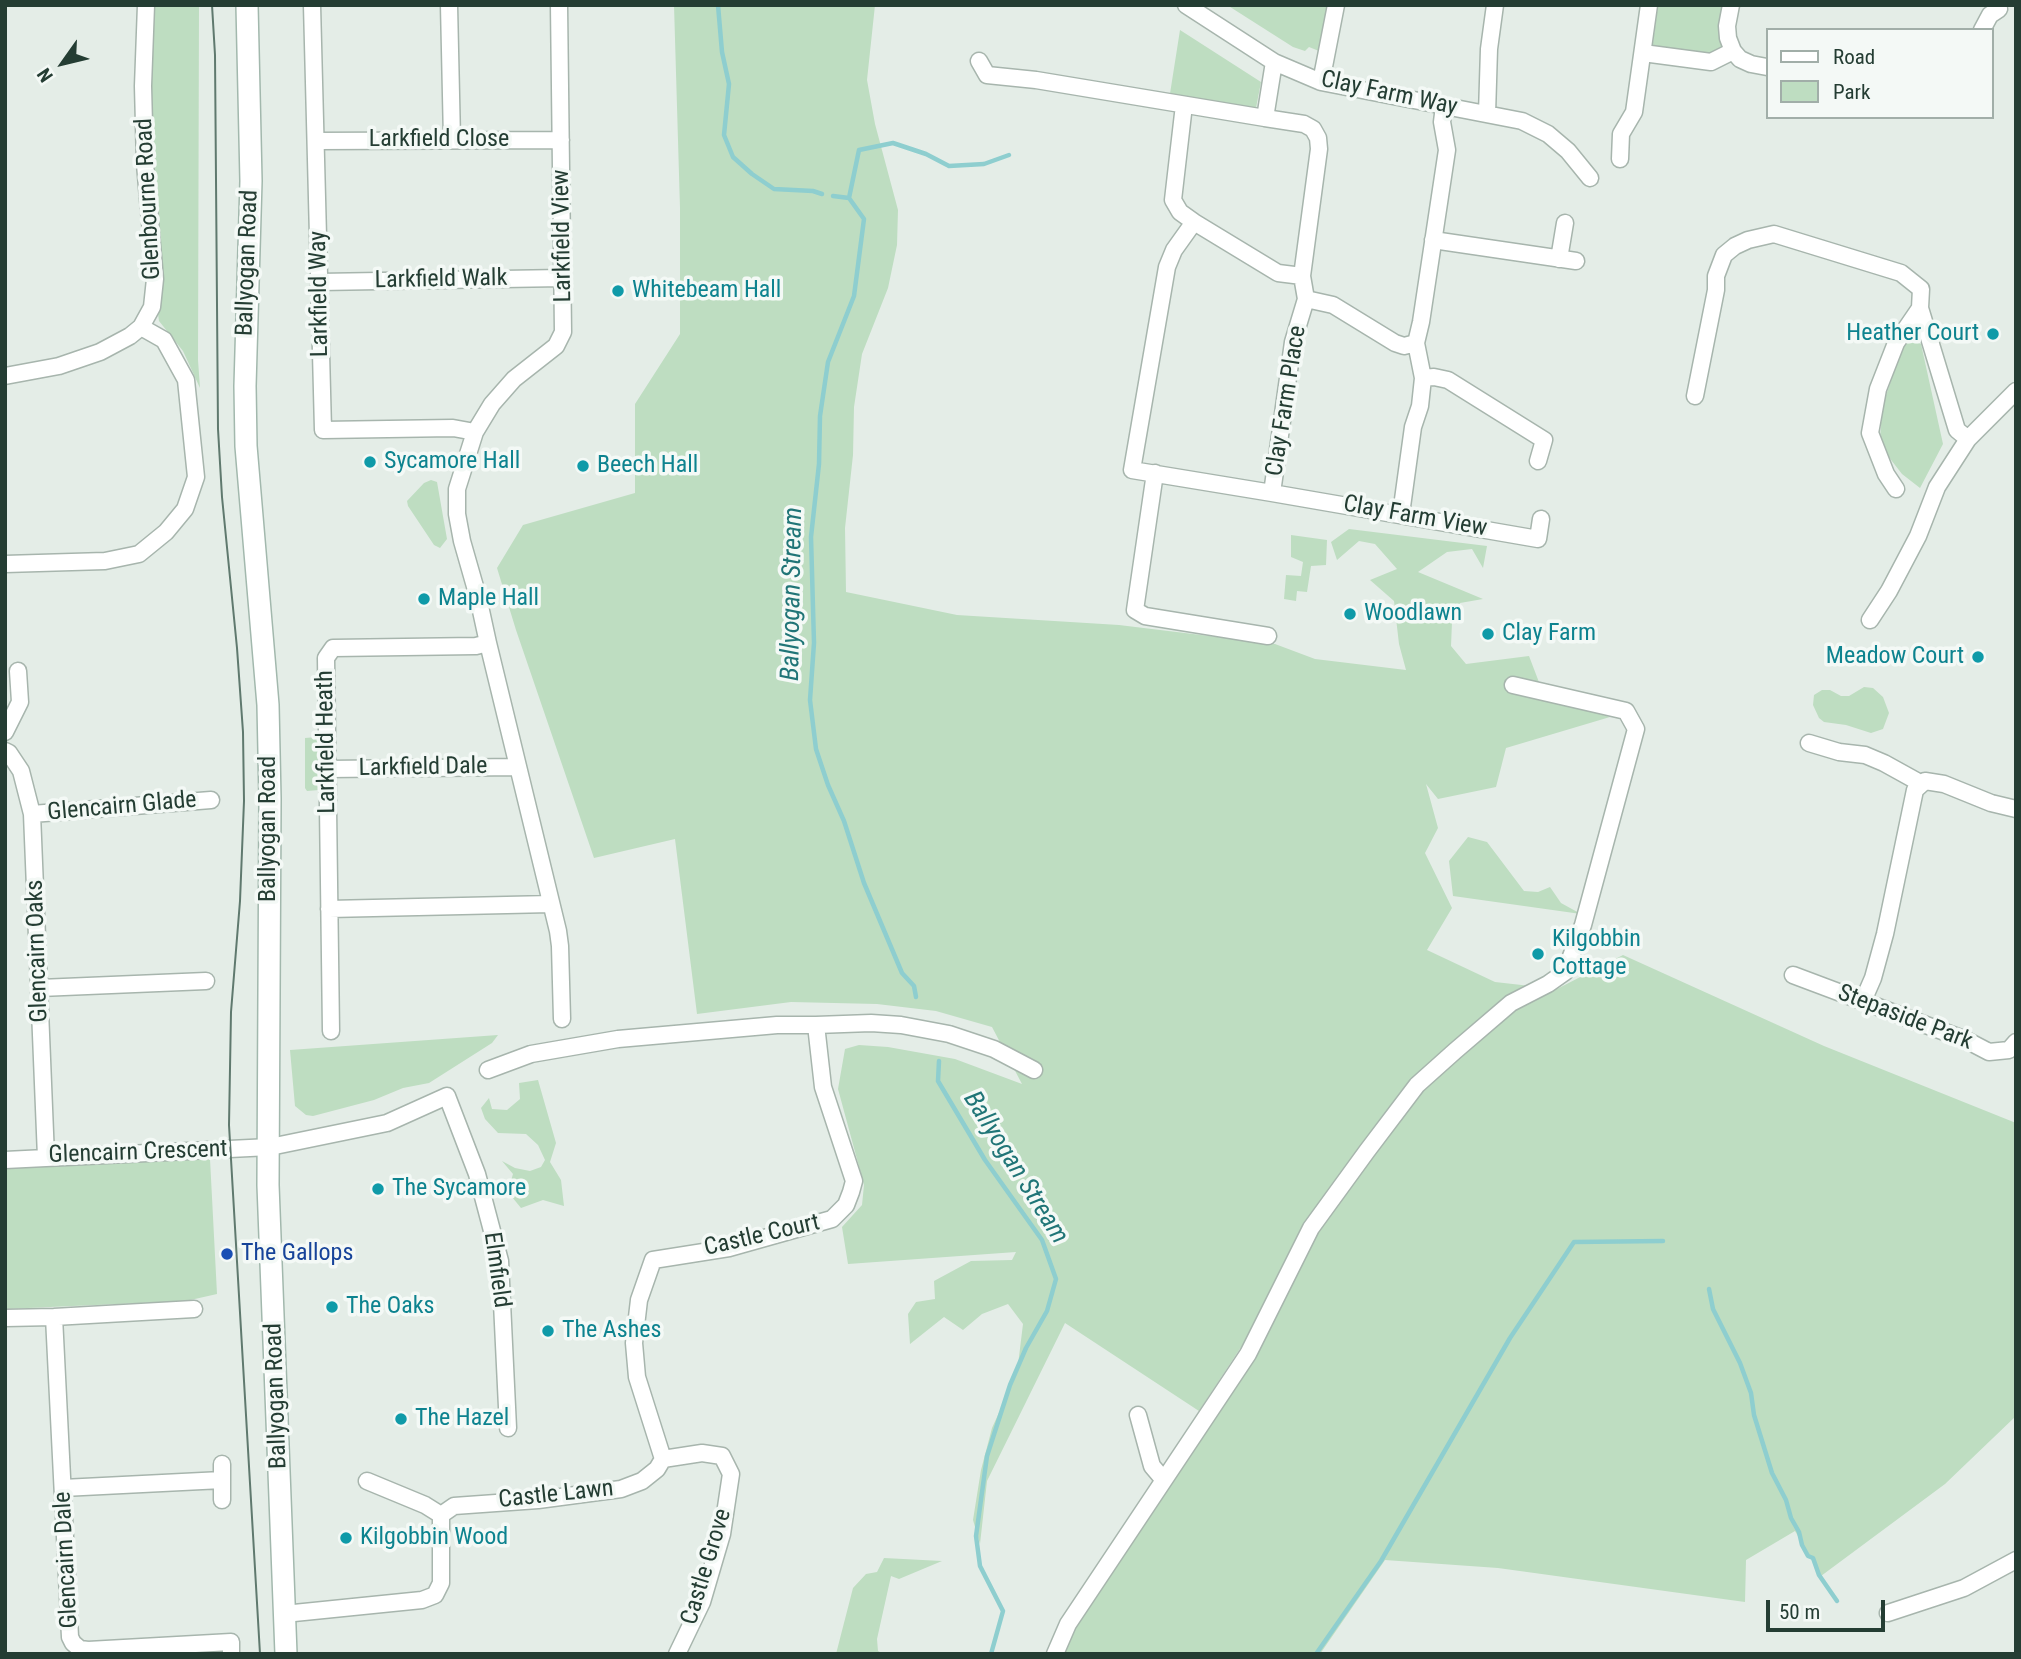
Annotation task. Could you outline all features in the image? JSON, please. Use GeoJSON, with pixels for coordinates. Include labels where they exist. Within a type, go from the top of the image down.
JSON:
{"type":"FeatureCollection","features":[{"type":"Feature","properties":{"kind":"street","name":"Glenbourne Road"},"geometry":{"type":"LineString","coordinates":[[141,327],[152,307],[155,279],[145,164],[143,86],[146,5]]}},
{"type":"Feature","properties":{"kind":"street","name":"Ballyogan Road"},"geometry":{"type":"LineString","coordinates":[[247,5],[251,181],[245,386],[246,446],[268,705],[268,1185],[286,1654]]}},
{"type":"Feature","properties":{"kind":"street","name":"Larkfield Way"},"geometry":{"type":"LineString","coordinates":[[313,5],[323,430],[453,428],[475,432]]}},
{"type":"Feature","properties":{"kind":"street"},"geometry":{"type":"LineString","coordinates":[[449,5],[452,140]]}},
{"type":"Feature","properties":{"kind":"street","name":"Larkfield View"},"geometry":{"type":"LineString","coordinates":[[475,432],[492,404],[508,385],[562,338],[564,278],[559,5]]}},
{"type":"Feature","properties":{"kind":"street","name":"Clay Farm Way"},"geometry":{"type":"LineString","coordinates":[[1186,5],[1274,62],[1321,82],[1522,121],[1548,134],[1569,151],[1590,178]]}},
{"type":"Feature","properties":{"kind":"street"},"geometry":{"type":"LineString","coordinates":[[1321,82],[1336,5]]}},
{"type":"Feature","properties":{"kind":"street"},"geometry":{"type":"LineString","coordinates":[[1487,114],[1489,49],[1495,5]]}},
{"type":"Feature","properties":{"kind":"street"},"geometry":{"type":"LineString","coordinates":[[1620,159],[1614,132],[1634,112],[1649,5]]}},
{"type":"Feature","properties":{"kind":"street"},"geometry":{"type":"LineString","coordinates":[[1731,5],[1727,26],[1732,51],[1740,59],[1766,67]]}},
{"type":"Feature","properties":{"kind":"street"},"geometry":{"type":"LineString","coordinates":[[1983,28],[1985,21],[1999,9]]}},
{"type":"Feature","properties":{"kind":"street"},"geometry":{"type":"LineString","coordinates":[[1643,53],[1711,62],[1732,51]]}},
{"type":"Feature","properties":{"kind":"street","name":"Clay Farm Place"},"geometry":{"type":"LineString","coordinates":[[979,61],[987,75],[1036,80],[1304,124],[1313,129],[1318,138],[1319,149],[1303,276],[1306,299],[1293,342],[1272,493],[1132,470],[1165,277],[1174,250],[1194,222]]}},
{"type":"Feature","properties":{"kind":"street"},"geometry":{"type":"LineString","coordinates":[[1265,118],[1274,62]]}},
{"type":"Feature","properties":{"kind":"street"},"geometry":{"type":"LineString","coordinates":[[1184,105],[1172,200],[1180,212],[1278,273],[1303,276]]}},
{"type":"Feature","properties":{"kind":"street"},"geometry":{"type":"LineString","coordinates":[[1401,514],[1413,427],[1420,406],[1423,379],[1416,343],[1447,149],[1442,122],[1444,106]]}},
{"type":"Feature","properties":{"kind":"street","name":"Larkfield Close"},"geometry":{"type":"LineString","coordinates":[[316,141],[562,140]]}},
{"type":"Feature","properties":{"kind":"street"},"geometry":{"type":"LineString","coordinates":[[1433,240],[1567,260],[1565,223]]}},
{"type":"Feature","properties":{"kind":"street"},"geometry":{"type":"LineString","coordinates":[[1695,396],[1716,290],[1716,276],[1724,255],[1748,240],[1774,234],[1901,273],[1921,289],[1920,308],[1957,430],[1968,439]]}},
{"type":"Feature","properties":{"kind":"street","name":"Larkfield Walk"},"geometry":{"type":"LineString","coordinates":[[319,282],[564,278]]}},
{"type":"Feature","properties":{"kind":"street"},"geometry":{"type":"LineString","coordinates":[[1306,299],[1333,305],[1395,343],[1404,346],[1416,343]]}},
{"type":"Feature","properties":{"kind":"street"},"geometry":{"type":"LineString","coordinates":[[1896,489],[1886,474],[1870,433],[1878,389],[1896,343],[1920,308]]}},
{"type":"Feature","properties":{"kind":"street"},"geometry":{"type":"LineString","coordinates":[[5,376],[59,366],[100,352],[141,327],[164,340],[186,380],[196,477],[184,509],[166,532],[139,554],[106,561],[5,564]]}},
{"type":"Feature","properties":{"kind":"street"},"geometry":{"type":"LineString","coordinates":[[1423,379],[1434,377],[1448,380],[1547,434],[1538,461]]}},
{"type":"Feature","properties":{"kind":"street"},"geometry":{"type":"LineString","coordinates":[[1870,620],[1889,591],[1918,536],[1937,487],[1968,439],[2016,391]]}},
{"type":"Feature","properties":{"kind":"street"},"geometry":{"type":"LineString","coordinates":[[475,432],[457,489],[457,514],[560,946],[562,1019]]}},
{"type":"Feature","properties":{"kind":"street"},"geometry":{"type":"LineString","coordinates":[[1155,473],[1135,610],[1145,616],[1268,636]]}},
{"type":"Feature","properties":{"kind":"street","name":"Clay Farm View"},"geometry":{"type":"LineString","coordinates":[[1272,493],[1538,539],[1541,519]]}},
{"type":"Feature","properties":{"kind":"street","name":"Larkfield Heath"},"geometry":{"type":"LineString","coordinates":[[331,1031],[326,658],[333,648],[476,646],[488,643]]}},
{"type":"Feature","properties":{"kind":"street"},"geometry":{"type":"LineString","coordinates":[[5,733],[20,702],[18,671]]}},
{"type":"Feature","properties":{"kind":"street"},"geometry":{"type":"LineString","coordinates":[[1055,1654],[1068,1624],[1248,1353],[1311,1228],[1417,1085],[1511,1003],[1565,972],[1583,925],[1636,729],[1626,711],[1513,685]]}},
{"type":"Feature","properties":{"kind":"street"},"geometry":{"type":"LineString","coordinates":[[1809,743],[1874,759],[1922,785]]}},
{"type":"Feature","properties":{"kind":"street","name":"Glencairn Oaks"},"geometry":{"type":"LineString","coordinates":[[5,751],[21,771],[32,814],[46,1157]]}},
{"type":"Feature","properties":{"kind":"street","name":"Larkfield Dale"},"geometry":{"type":"LineString","coordinates":[[327,769],[518,767]]}},
{"type":"Feature","properties":{"kind":"street"},"geometry":{"type":"LineString","coordinates":[[1863,1001],[1885,934],[1915,790],[1925,781],[1944,784],[1991,803],[2016,809]]}},
{"type":"Feature","properties":{"kind":"street","name":"Glencairn Glade"},"geometry":{"type":"LineString","coordinates":[[32,814],[211,800]]}},
{"type":"Feature","properties":{"kind":"street"},"geometry":{"type":"LineString","coordinates":[[329,909],[551,904]]}},
{"type":"Feature","properties":{"kind":"street","name":"Stepaside Park"},"geometry":{"type":"LineString","coordinates":[[1793,975],[1966,1040],[1989,1052],[2009,1050],[2016,1042]]}},
{"type":"Feature","properties":{"kind":"street"},"geometry":{"type":"LineString","coordinates":[[40,988],[206,981]]}},
{"type":"Feature","properties":{"kind":"street"},"geometry":{"type":"LineString","coordinates":[[488,1070],[500,1063],[531,1054],[618,1039],[777,1025],[878,1024],[949,1034],[994,1049],[1034,1070]]}},
{"type":"Feature","properties":{"kind":"street","name":"Castle Court"},"geometry":{"type":"LineString","coordinates":[[663,1459],[637,1377],[634,1343],[639,1300],[653,1260],[729,1248],[832,1219],[846,1205],[851,1192],[854,1181],[822,1087],[816,1025]]}},
{"type":"Feature","properties":{"kind":"street"},"geometry":{"type":"LineString","coordinates":[[270,1147],[387,1122],[447,1096],[462,1086]]}},
{"type":"Feature","properties":{"kind":"street","name":"Elmfield"},"geometry":{"type":"LineString","coordinates":[[447,1096],[477,1174],[500,1261],[509,1428]]}},
{"type":"Feature","properties":{"kind":"street","name":"Glencairn Crescent"},"geometry":{"type":"LineString","coordinates":[[5,1160],[270,1147]]}},
{"type":"Feature","properties":{"kind":"street"},"geometry":{"type":"LineString","coordinates":[[5,1318],[194,1309]]}},
{"type":"Feature","properties":{"kind":"street","name":"Glencairn Dale"},"geometry":{"type":"LineString","coordinates":[[54,1317],[70,1637],[76,1646],[88,1650],[231,1648]]}},
{"type":"Feature","properties":{"kind":"street"},"geometry":{"type":"LineString","coordinates":[[1138,1415],[1152,1466],[1163,1479]]}},
{"type":"Feature","properties":{"kind":"street","name":"Castle Grove"},"geometry":{"type":"LineString","coordinates":[[663,1459],[702,1453],[722,1456],[731,1474],[722,1534],[702,1602],[677,1654]]}},
{"type":"Feature","properties":{"kind":"street","name":"Castle Lawn"},"geometry":{"type":"LineString","coordinates":[[441,1515],[454,1506],[538,1500],[621,1489],[642,1481],[657,1469],[663,1459]]}},
{"type":"Feature","properties":{"kind":"street"},"geometry":{"type":"LineString","coordinates":[[63,1488],[222,1472],[222,1500]]}},
{"type":"Feature","properties":{"kind":"street"},"geometry":{"type":"LineString","coordinates":[[284,1614],[422,1600],[435,1595],[441,1583],[441,1515],[425,1505],[367,1481]]}},
{"type":"Feature","properties":{"kind":"street"},"geometry":{"type":"LineString","coordinates":[[1888,1613],[1964,1588],[2016,1560]]}},
{"type":"Feature","properties":{"kind":"green space"},"geometry":{"type":"Polygon","coordinates":[[[153,5],[199,5],[200,388],[183,351],[159,321],[158,314],[161,292],[149,147],[153,5]]]}},
{"type":"Feature","properties":{"kind":"green space"},"geometry":{"type":"Polygon","coordinates":[[[674,5],[875,5],[867,80],[875,124],[898,210],[897,245],[888,288],[862,354],[854,407],[853,455],[845,528],[846,592],[957,615],[1119,625],[1275,644],[1315,659],[1406,670],[1399,644],[1394,601],[1370,580],[1397,569],[1375,544],[1359,541],[1337,560],[1331,542],[1349,529],[1487,546],[1483,568],[1472,549],[1447,552],[1418,572],[1483,599],[1460,603],[1452,622],[1451,646],[1466,664],[1529,656],[1545,698],[1610,717],[1506,748],[1496,787],[1438,799],[1426,784],[1438,828],[1425,853],[1452,908],[1427,950],[1495,982],[1557,989],[1623,955],[1824,1046],[2016,1123],[2016,1416],[1945,1484],[1821,1576],[1795,1531],[1746,1560],[1745,1602],[1498,1568],[1385,1560],[1320,1654],[1059,1654],[1210,1412],[1283,1270],[1245,1341],[1199,1411],[1065,1323],[987,1481],[980,1544],[973,1520],[981,1470],[992,1428],[1017,1373],[1023,1324],[1008,1304],[982,1314],[963,1330],[944,1317],[910,1344],[908,1314],[916,1302],[935,1299],[934,1281],[971,1261],[1012,1260],[1016,1252],[848,1264],[842,1227],[862,1205],[864,1185],[838,1089],[845,1049],[859,1045],[888,1047],[955,1059],[1022,1084],[992,1027],[936,1011],[877,1004],[791,1002],[697,1014],[675,839],[594,858],[497,568],[523,525],[635,493],[635,404],[680,334],[680,208],[674,5]]]}},
{"type":"Feature","properties":{"kind":"green space"},"geometry":{"type":"Polygon","coordinates":[[[1227,5],[1329,5],[1319,51],[1309,47],[1305,51],[1293,47],[1227,5]]]}},
{"type":"Feature","properties":{"kind":"green space"},"geometry":{"type":"Polygon","coordinates":[[[1658,5],[1724,5],[1720,32],[1722,52],[1719,55],[1652,50],[1658,5]]]}},
{"type":"Feature","properties":{"kind":"green space"},"geometry":{"type":"Polygon","coordinates":[[[1180,30],[1261,82],[1256,108],[1169,100],[1180,30]]]}},
{"type":"Feature","properties":{"kind":"green space"},"geometry":{"type":"Polygon","coordinates":[[[1906,337],[1921,344],[1943,444],[1920,488],[1902,474],[1880,440],[1882,407],[1906,337]]]}},
{"type":"Feature","properties":{"kind":"green space"},"geometry":{"type":"Polygon","coordinates":[[[431,480],[437,482],[447,539],[440,548],[434,545],[407,501],[424,483],[431,480]]]}},
{"type":"Feature","properties":{"kind":"green space"},"geometry":{"type":"Polygon","coordinates":[[[1291,535],[1327,540],[1326,565],[1311,566],[1307,592],[1297,591],[1296,601],[1284,599],[1286,575],[1301,576],[1303,562],[1291,557],[1291,535]]]}},
{"type":"Feature","properties":{"kind":"green space"},"geometry":{"type":"Polygon","coordinates":[[[1864,687],[1873,688],[1883,697],[1889,713],[1883,729],[1871,733],[1824,722],[1819,718],[1813,705],[1814,695],[1822,690],[1830,690],[1841,696],[1849,696],[1864,687]]]}},
{"type":"Feature","properties":{"kind":"green space"},"geometry":{"type":"Polygon","coordinates":[[[317,737],[319,790],[307,791],[305,738],[317,737]]]}},
{"type":"Feature","properties":{"kind":"green space"},"geometry":{"type":"Polygon","coordinates":[[[1468,837],[1487,842],[1524,891],[1538,892],[1550,887],[1561,903],[1581,914],[1453,896],[1449,861],[1468,837]]]}},
{"type":"Feature","properties":{"kind":"green space"},"geometry":{"type":"Polygon","coordinates":[[[498,1035],[492,1043],[429,1083],[403,1088],[374,1100],[313,1116],[306,1115],[295,1106],[290,1050],[498,1035]]]}},
{"type":"Feature","properties":{"kind":"green space"},"geometry":{"type":"Polygon","coordinates":[[[538,1080],[556,1143],[550,1162],[561,1180],[564,1206],[543,1200],[521,1208],[512,1197],[509,1187],[513,1174],[502,1161],[515,1168],[530,1171],[541,1167],[545,1160],[538,1145],[526,1134],[498,1133],[485,1119],[481,1108],[489,1098],[492,1109],[507,1110],[520,1099],[519,1083],[538,1080]]]}},
{"type":"Feature","properties":{"kind":"green space"},"geometry":{"type":"Polygon","coordinates":[[[210,1159],[217,1294],[186,1301],[5,1309],[5,1168],[210,1159]]]}},
{"type":"Feature","properties":{"kind":"green space"},"geometry":{"type":"Polygon","coordinates":[[[884,1558],[942,1561],[899,1579],[891,1576],[877,1639],[878,1651],[884,1654],[836,1654],[853,1588],[866,1574],[877,1572],[884,1558]]]}},
{"type":"Feature","properties":{"kind":"waterway","name":"Ballyogan Stream"},"geometry":{"type":"LineString","coordinates":[[718,5],[722,52],[729,84],[724,135],[733,157],[774,189],[822,194]]}},
{"type":"Feature","properties":{"kind":"waterway"},"geometry":{"type":"LineString","coordinates":[[849,198],[859,150],[893,143],[926,154],[949,166],[984,164],[1009,155]]}},
{"type":"Feature","properties":{"kind":"waterway","name":"Ballyogan Stream"},"geometry":{"type":"LineString","coordinates":[[833,196],[849,198],[864,219],[854,296],[828,362],[820,416],[819,464],[811,537],[814,643],[810,700],[816,749],[828,785],[844,821],[864,883],[902,973],[914,986],[916,997]]}},
{"type":"Feature","properties":{"kind":"waterway","name":"Ballyogan Stream"},"geometry":{"type":"LineString","coordinates":[[939,1061],[938,1081],[985,1160],[1042,1240],[1056,1279],[1047,1311],[1026,1348],[1010,1385],[987,1456],[976,1536],[980,1566],[1003,1611],[991,1654]]}},
{"type":"Feature","properties":{"kind":"waterway"},"geometry":{"type":"LineString","coordinates":[[1316,1654],[1381,1561],[1510,1338],[1574,1242],[1663,1241]]}},
{"type":"Feature","properties":{"kind":"waterway"},"geometry":{"type":"LineString","coordinates":[[1709,1289],[1713,1309],[1740,1363],[1751,1393],[1754,1415],[1772,1473],[1786,1500],[1802,1545],[1808,1556],[1813,1558],[1819,1575],[1837,1601]]}},
{"type":"Feature","properties":{"kind":"tram line"},"geometry":{"type":"LineString","coordinates":[[212,5],[215,55],[218,429],[243,732],[244,801],[240,901],[231,1012],[229,1125],[260,1654]]}},
{"type":"Feature","properties":{"kind":"place","name":"Whitebeam Hall"},"geometry":{"type":"Point","coordinates":[618,291]}},
{"type":"Feature","properties":{"kind":"place","name":"Heather Court"},"geometry":{"type":"Point","coordinates":[1993,334]}},
{"type":"Feature","properties":{"kind":"place","name":"Sycamore Hall"},"geometry":{"type":"Point","coordinates":[370,462]}},
{"type":"Feature","properties":{"kind":"place","name":"Beech Hall"},"geometry":{"type":"Point","coordinates":[583,466]}},
{"type":"Feature","properties":{"kind":"place","name":"Maple Hall"},"geometry":{"type":"Point","coordinates":[424,599]}},
{"type":"Feature","properties":{"kind":"place","name":"Woodlawn"},"geometry":{"type":"Point","coordinates":[1350,614]}},
{"type":"Feature","properties":{"kind":"place","name":"Clay Farm"},"geometry":{"type":"Point","coordinates":[1488,634]}},
{"type":"Feature","properties":{"kind":"place","name":"Meadow Court"},"geometry":{"type":"Point","coordinates":[1978,657]}},
{"type":"Feature","properties":{"kind":"place","name":"Kilgobbin Cottage"},"geometry":{"type":"Point","coordinates":[1538,954]}},
{"type":"Feature","properties":{"kind":"place","name":"The Sycamore"},"geometry":{"type":"Point","coordinates":[378,1189]}},
{"type":"Feature","properties":{"kind":"place","name":"The Gallops"},"geometry":{"type":"Point","coordinates":[227,1254]}},
{"type":"Feature","properties":{"kind":"place","name":"The Oaks"},"geometry":{"type":"Point","coordinates":[332,1307]}},
{"type":"Feature","properties":{"kind":"place","name":"The Ashes"},"geometry":{"type":"Point","coordinates":[548,1331]}},
{"type":"Feature","properties":{"kind":"place","name":"The Hazel"},"geometry":{"type":"Point","coordinates":[401,1419]}},
{"type":"Feature","properties":{"kind":"place","name":"Kilgobbin Wood"},"geometry":{"type":"Point","coordinates":[346,1538]}}]}
